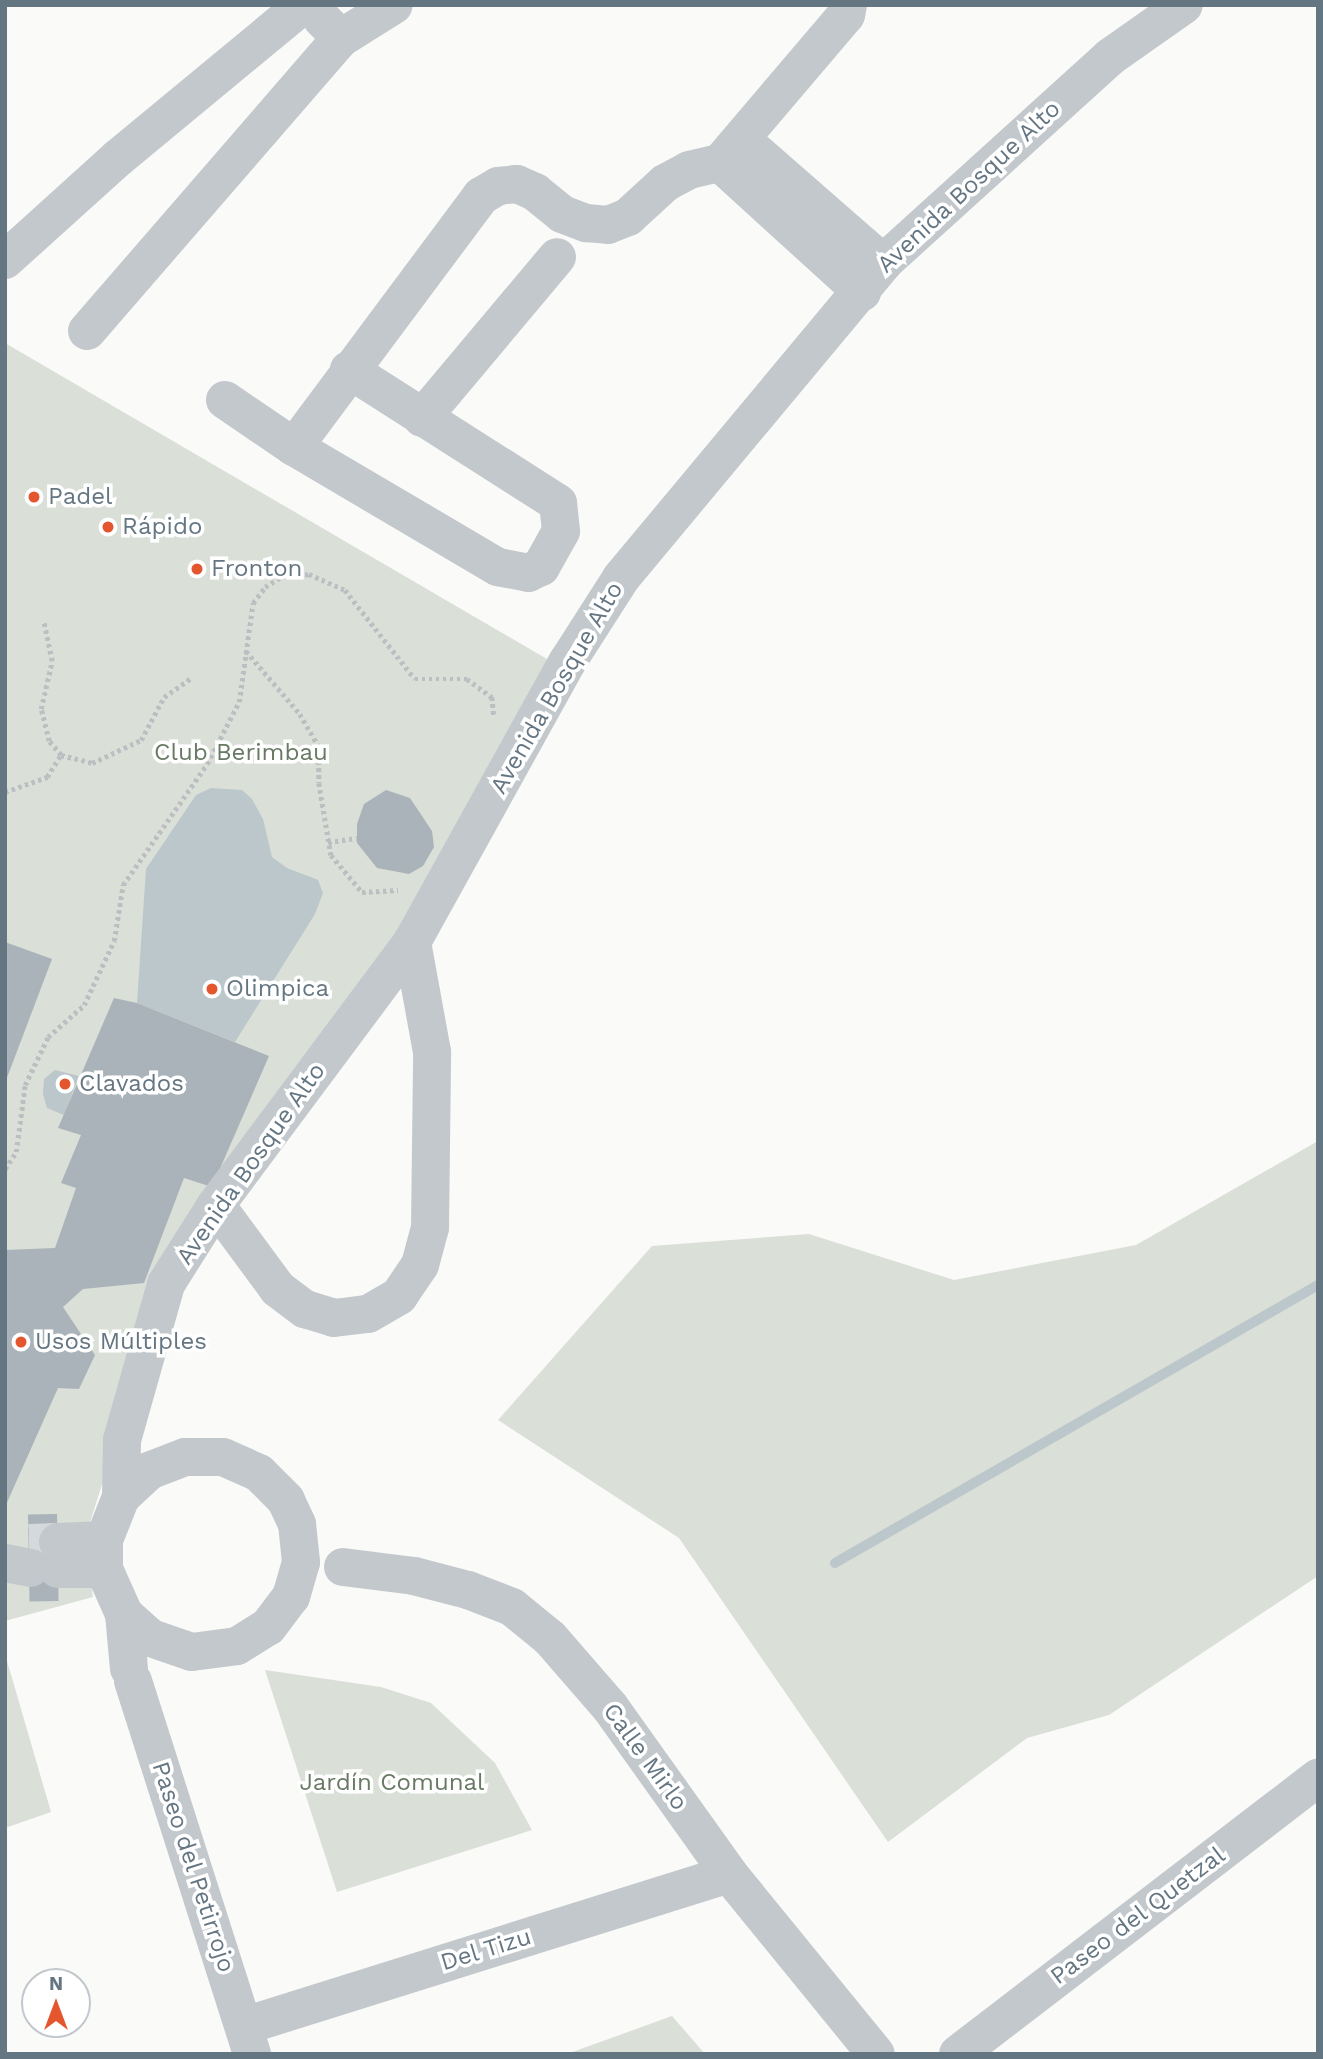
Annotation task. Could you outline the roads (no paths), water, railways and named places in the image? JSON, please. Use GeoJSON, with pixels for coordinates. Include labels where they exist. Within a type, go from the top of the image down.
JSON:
{"type":"FeatureCollection","features":[{"type":"Feature","properties":{"kind":"street"},"geometry":{"type":"LineString","coordinates":[[5,260],[117,158],[306,5],[341,38]]}},
{"type":"Feature","properties":{"kind":"street"},"geometry":{"type":"LineString","coordinates":[[87,331],[341,38],[394,5]]}},
{"type":"Feature","properties":{"kind":"street"},"geometry":{"type":"LineString","coordinates":[[294,447],[481,196],[498,186],[517,184],[562,214],[608,225],[628,217],[665,183],[731,151],[846,15],[848,5]]}},
{"type":"Feature","properties":{"kind":"street","name":"Avenida Bosque Alto"},"geometry":{"type":"LineString","coordinates":[[121,1497],[122,1440],[166,1284],[216,1205],[412,942],[568,661],[621,578],[872,278],[1110,57],[1184,5]]}},
{"type":"Feature","properties":{"kind":"street"},"geometry":{"type":"LineString","coordinates":[[731,151],[872,278]]}},
{"type":"Feature","properties":{"kind":"street"},"geometry":{"type":"LineString","coordinates":[[422,418],[557,257]]}},
{"type":"Feature","properties":{"kind":"street"},"geometry":{"type":"LineString","coordinates":[[225,400],[294,447],[498,567],[528,573],[541,567],[561,531],[558,503],[349,370]]}},
{"type":"Feature","properties":{"kind":"street"},"geometry":{"type":"LineString","coordinates":[[216,1205],[278,1289],[304,1309],[334,1318],[368,1314],[399,1296],[420,1265],[430,1228],[432,1052],[412,942]]}},
{"type":"Feature","properties":{"kind":"street"},"geometry":{"type":"LineString","coordinates":[[185,1457],[223,1457],[259,1473],[286,1500],[297,1524],[324,1565],[291,1597],[268,1627],[237,1646],[192,1652],[151,1638],[124,1614],[104,1555],[121,1497],[149,1471],[185,1457]]}},
{"type":"Feature","properties":{"kind":"street"},"geometry":{"type":"LineString","coordinates":[[31,1556],[104,1555]]}},
{"type":"Feature","properties":{"kind":"street","name":"Calle Mirlo"},"geometry":{"type":"LineString","coordinates":[[324,1565],[414,1576],[512,1607],[550,1638],[610,1707],[729,1874],[876,2054]]}},
{"type":"Feature","properties":{"kind":"street","name":"Paseo del Petirrojo"},"geometry":{"type":"LineString","coordinates":[[124,1614],[131,1675],[248,2040]]}},
{"type":"Feature","properties":{"kind":"street","name":"Paseo del Quetzal"},"geometry":{"type":"LineString","coordinates":[[958,2054],[1318,1778]]}},
{"type":"Feature","properties":{"kind":"street","name":"Del Tizu"},"geometry":{"type":"LineString","coordinates":[[248,2040],[729,1874]]}},
{"type":"Feature","properties":{"kind":"waterway"},"geometry":{"type":"LineString","coordinates":[[835,1563],[1318,1285]]}},
{"type":"Feature","properties":{"kind":"tunnel"},"geometry":{"type":"LineString","coordinates":[[29,1543],[58,1542]]}},
{"type":"Feature","properties":{"kind":"place","name":"Padel"},"geometry":{"type":"Point","coordinates":[34,497]}},
{"type":"Feature","properties":{"kind":"place","name":"Rápido"},"geometry":{"type":"Point","coordinates":[108,527]}},
{"type":"Feature","properties":{"kind":"place","name":"Fronton"},"geometry":{"type":"Point","coordinates":[197,569]}},
{"type":"Feature","properties":{"kind":"place","name":"Olimpica"},"geometry":{"type":"Point","coordinates":[212,989]}},
{"type":"Feature","properties":{"kind":"place","name":"Clavados"},"geometry":{"type":"Point","coordinates":[65,1084]}},
{"type":"Feature","properties":{"kind":"place","name":"Usos Múltiples"},"geometry":{"type":"Point","coordinates":[21,1342]}},
{"type":"Feature","properties":{"kind":"park label","name":"Club Berimbau"},"geometry":{"type":"Point","coordinates":[241,753]}},
{"type":"Feature","properties":{"kind":"park label","name":"Jardín Comunal"},"geometry":{"type":"Point","coordinates":[392,1783]}}]}
